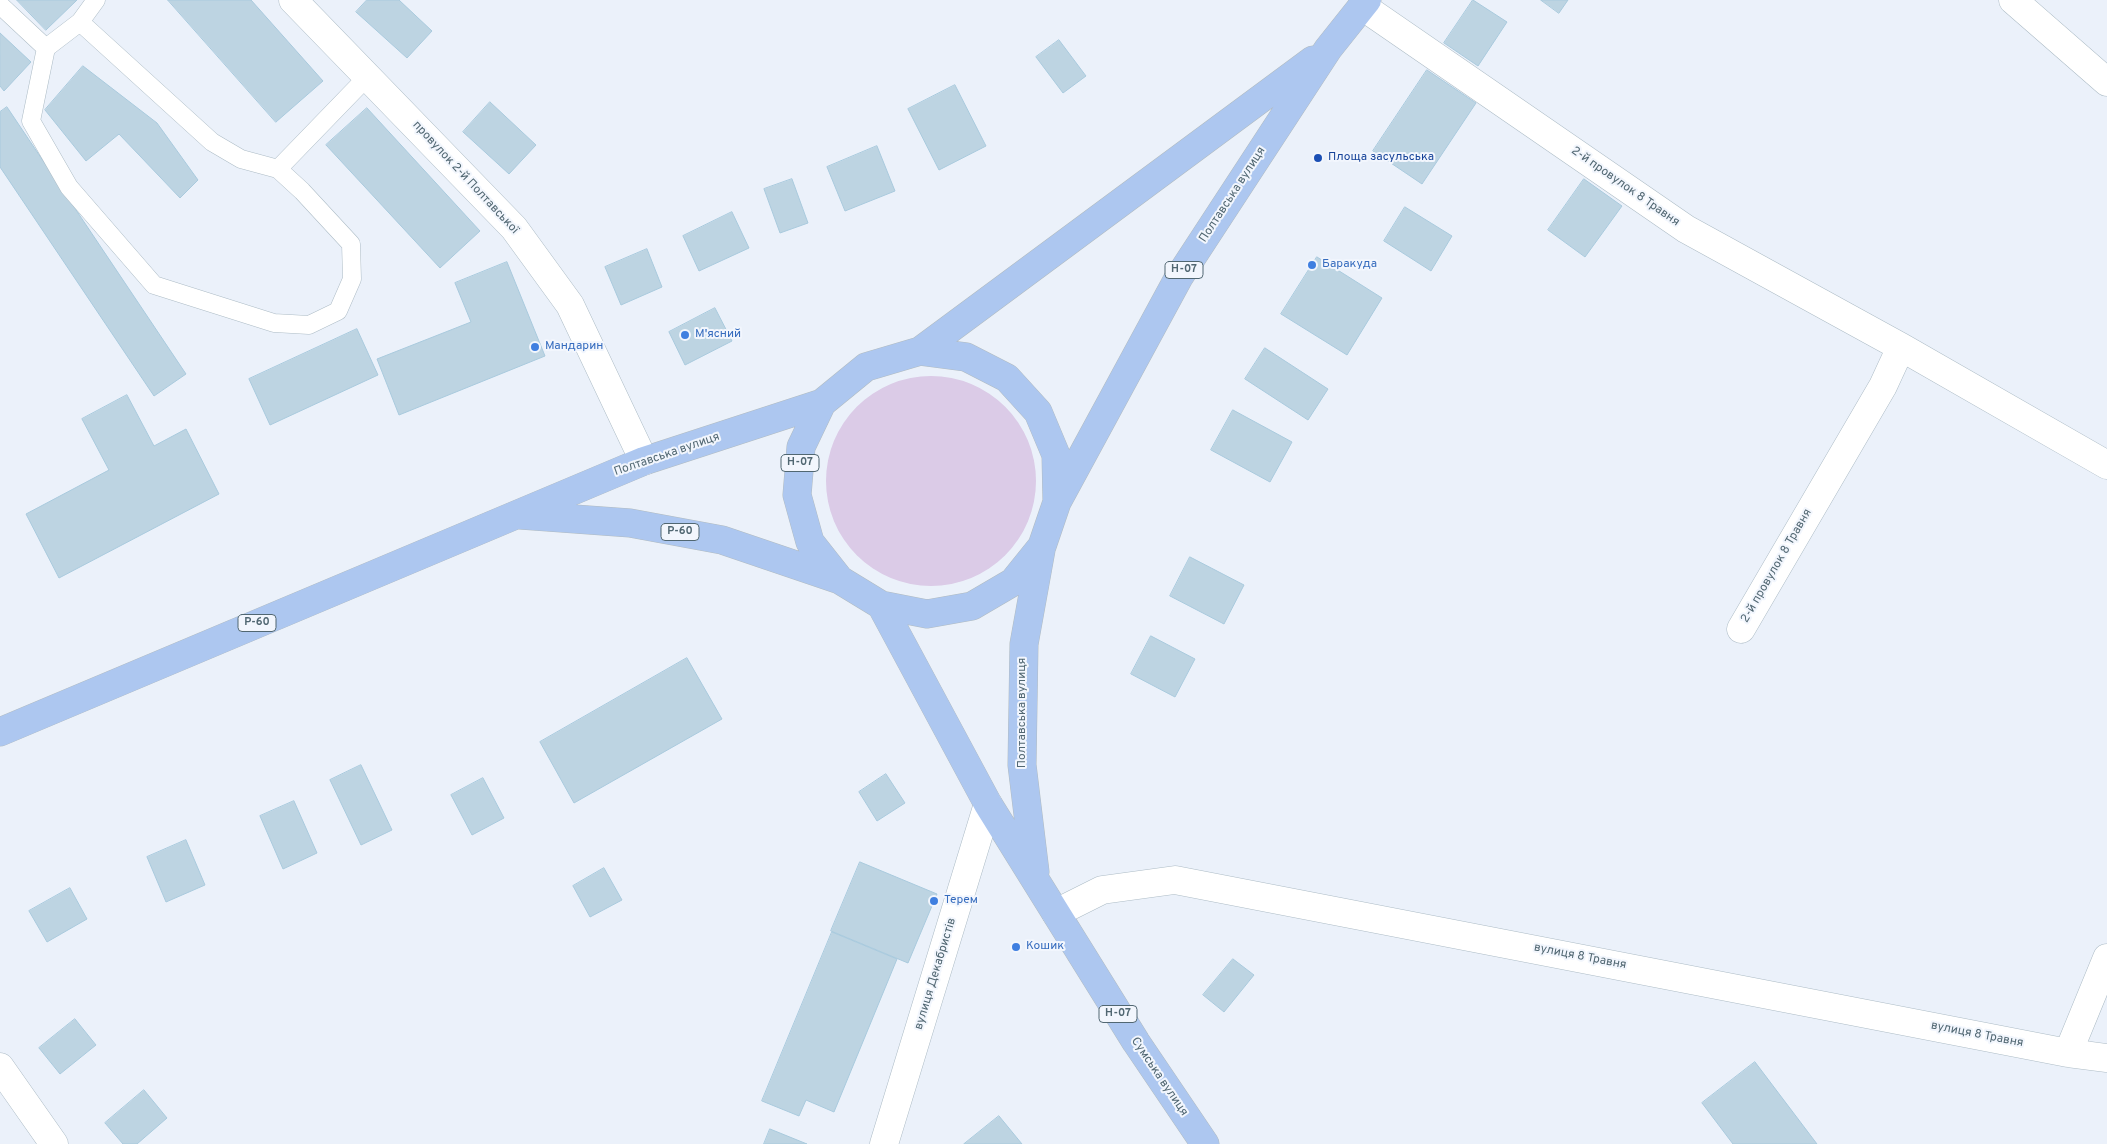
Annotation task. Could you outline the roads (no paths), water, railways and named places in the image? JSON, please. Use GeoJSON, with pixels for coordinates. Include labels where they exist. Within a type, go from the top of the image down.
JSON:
{"type":"FeatureCollection","features":[{"type":"Feature","properties":{"kind":"main road","name":"Полтавська вулиця"},"geometry":{"type":"LineString","coordinates":[[1057,502],[1179,277],[1328,49],[1364,3]]}},
{"type":"Feature","properties":{"kind":"main road","name":"Полтавська вулиця"},"geometry":{"type":"LineString","coordinates":[[920,351],[1328,49]]}},
{"type":"Feature","properties":{"kind":"main road","name":"Н-07"},"geometry":{"type":"LineString","coordinates":[[920,351],[966,357],[1007,378],[1038,412],[1056,455],[1057,502],[1042,546],[1013,582],[972,606],[926,614],[881,605],[840,580],[810,542],[797,495],[801,447],[822,404],[866,367],[920,351]]}},
{"type":"Feature","properties":{"kind":"main road","name":"Полтавська вулиця"},"geometry":{"type":"LineString","coordinates":[[514,515],[644,462],[822,404]]}},
{"type":"Feature","properties":{"kind":"main road","name":"Р-60"},"geometry":{"type":"LineString","coordinates":[[0,732],[514,515],[630,523],[722,540],[840,580]]}},
{"type":"Feature","properties":{"kind":"main road","name":"Полтавська вулиця"},"geometry":{"type":"LineString","coordinates":[[1036,881],[1022,765],[1024,644],[1042,546]]}},
{"type":"Feature","properties":{"kind":"main road","name":"Н-07"},"geometry":{"type":"LineString","coordinates":[[881,605],[988,804],[1036,881]]}},
{"type":"Feature","properties":{"kind":"main road","name":"Сумська вулиця"},"geometry":{"type":"LineString","coordinates":[[1036,881],[1136,1042],[1205,1144]]}},
{"type":"Feature","properties":{"kind":"street","name":"провулок 2-й Полтавської"},"geometry":{"type":"LineString","coordinates":[[293,0],[514,228],[570,305],[644,462]]}},
{"type":"Feature","properties":{"kind":"street"},"geometry":{"type":"LineString","coordinates":[[2013,0],[2107,82]]}},
{"type":"Feature","properties":{"kind":"street","name":"2-й провулок 8 Травня"},"geometry":{"type":"LineString","coordinates":[[1364,3],[1686,229],[1901,347],[2107,465]]}},
{"type":"Feature","properties":{"kind":"street","name":"2-й провулок 8 Травня"},"geometry":{"type":"LineString","coordinates":[[1741,629],[1883,386],[1901,347]]}},
{"type":"Feature","properties":{"kind":"street","name":"вулиця Декабристів"},"geometry":{"type":"LineString","coordinates":[[884,1144],[988,804]]}},
{"type":"Feature","properties":{"kind":"street","name":"вулиця 8 Травня"},"geometry":{"type":"LineString","coordinates":[[1056,913],[1102,890],[1175,880],[2068,1053],[2107,1058]]}},
{"type":"Feature","properties":{"kind":"street"},"geometry":{"type":"LineString","coordinates":[[2068,1053],[2107,958]]}},
{"type":"Feature","properties":{"kind":"street"},"geometry":{"type":"LineString","coordinates":[[0,1067],[54,1144]]}},
{"type":"Feature","properties":{"kind":"lane"},"geometry":{"type":"LineString","coordinates":[[80,22],[212,142],[241,159],[278,169],[302,191],[351,244],[352,279],[338,311],[309,326],[274,323],[154,285],[69,187],[31,121],[46,48],[80,22],[96,0]]}},
{"type":"Feature","properties":{"kind":"lane"},"geometry":{"type":"LineString","coordinates":[[0,5],[46,48]]}},
{"type":"Feature","properties":{"kind":"lane"},"geometry":{"type":"LineString","coordinates":[[278,169],[368,76]]}},
{"type":"Feature","properties":{"kind":"place","name":"Площа засульська"},"geometry":{"type":"Point","coordinates":[1318,158]}},
{"type":"Feature","properties":{"kind":"place","name":"Баракуда"},"geometry":{"type":"Point","coordinates":[1312,265]}},
{"type":"Feature","properties":{"kind":"place","name":"М'ясний"},"geometry":{"type":"Point","coordinates":[685,335]}},
{"type":"Feature","properties":{"kind":"place","name":"Мандарин"},"geometry":{"type":"Point","coordinates":[535,347]}},
{"type":"Feature","properties":{"kind":"place","name":"Терем"},"geometry":{"type":"Point","coordinates":[934,901]}},
{"type":"Feature","properties":{"kind":"place","name":"Кошик"},"geometry":{"type":"Point","coordinates":[1016,947]}}]}
